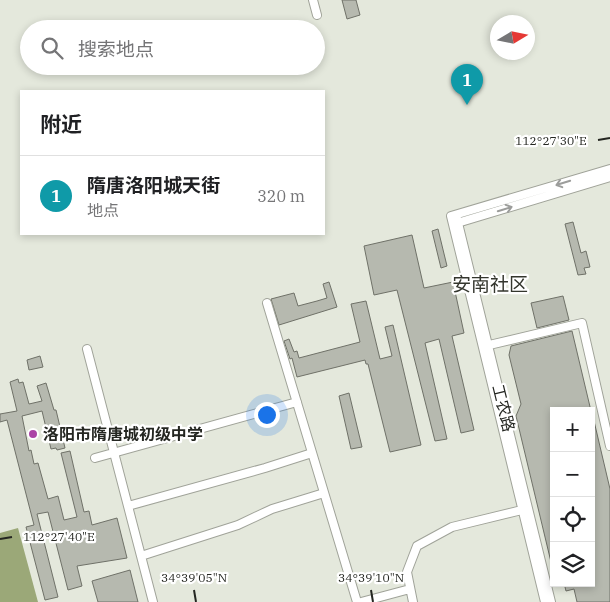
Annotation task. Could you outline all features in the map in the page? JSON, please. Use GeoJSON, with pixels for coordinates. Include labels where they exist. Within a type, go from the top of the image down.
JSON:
{"type":"FeatureCollection","features":[{"type":"Feature","properties":{"kind":"street"},"geometry":{"type":"LineString","coordinates":[[313,0],[317,15]]}},
{"type":"Feature","properties":{"kind":"street"},"geometry":{"type":"LineString","coordinates":[[455,220],[610,169]]}},
{"type":"Feature","properties":{"kind":"street"},"geometry":{"type":"LineString","coordinates":[[455,220],[610,177]]}},
{"type":"Feature","properties":{"kind":"street","name":"工农路"},"geometry":{"type":"LineString","coordinates":[[455,220],[525,509],[545,602]]}},
{"type":"Feature","properties":{"kind":"street"},"geometry":{"type":"LineString","coordinates":[[267,302],[357,602]]}},
{"type":"Feature","properties":{"kind":"street"},"geometry":{"type":"LineString","coordinates":[[486,346],[582,323],[610,446]]}},
{"type":"Feature","properties":{"kind":"street"},"geometry":{"type":"LineString","coordinates":[[87,349],[153,602]]}},
{"type":"Feature","properties":{"kind":"street"},"geometry":{"type":"LineString","coordinates":[[95,458],[297,402]]}},
{"type":"Feature","properties":{"kind":"street"},"geometry":{"type":"LineString","coordinates":[[128,506],[312,453]]}},
{"type":"Feature","properties":{"kind":"street"},"geometry":{"type":"LineString","coordinates":[[141,556],[238,525],[272,509],[324,493]]}},
{"type":"Feature","properties":{"kind":"street"},"geometry":{"type":"LineString","coordinates":[[413,602],[407,572],[417,546],[452,527],[525,509]]}},
{"type":"Feature","properties":{"kind":"street","name":"工农路"},"geometry":{"type":"LineString","coordinates":[[525,509],[551,602]]}},
{"type":"Feature","properties":{"kind":"street"},"geometry":{"type":"LineString","coordinates":[[361,602],[410,589]]}},
{"type":"Feature","properties":{"kind":"green space"},"geometry":{"type":"Polygon","coordinates":[[[18,528],[38,602],[0,602],[0,533],[18,528]]]}},
{"type":"Feature","properties":{"kind":"building"},"geometry":{"type":"Polygon","coordinates":[[[342,0],[356,0],[360,15],[347,19],[342,0]]]}},
{"type":"Feature","properties":{"kind":"building"},"geometry":{"type":"Polygon","coordinates":[[[573,222],[581,253],[586,251],[590,267],[584,268],[586,274],[578,275],[565,224],[573,222]]]}},
{"type":"Feature","properties":{"kind":"building"},"geometry":{"type":"Polygon","coordinates":[[[438,229],[447,266],[441,268],[432,231],[438,229]]]}},
{"type":"Feature","properties":{"kind":"building"},"geometry":{"type":"Polygon","coordinates":[[[412,235],[424,288],[453,282],[464,333],[452,336],[474,430],[461,433],[439,339],[425,343],[447,439],[435,441],[397,290],[374,295],[364,246],[412,235]]]}},
{"type":"Feature","properties":{"kind":"building"},"geometry":{"type":"Polygon","coordinates":[[[501,278],[504,291],[496,293],[493,280],[501,278]]]}},
{"type":"Feature","properties":{"kind":"building"},"geometry":{"type":"Polygon","coordinates":[[[329,282],[337,307],[279,325],[271,299],[294,293],[298,306],[317,301],[327,298],[323,284],[329,282]]]}},
{"type":"Feature","properties":{"kind":"building"},"geometry":{"type":"Polygon","coordinates":[[[563,296],[569,320],[537,328],[531,303],[563,296]]]}},
{"type":"Feature","properties":{"kind":"building"},"geometry":{"type":"Polygon","coordinates":[[[366,301],[380,359],[392,356],[385,327],[393,325],[421,445],[390,452],[368,364],[366,364],[365,360],[297,377],[292,358],[290,359],[284,341],[289,339],[294,352],[297,351],[299,358],[360,342],[351,304],[366,301]]]}},
{"type":"Feature","properties":{"kind":"building"},"geometry":{"type":"Polygon","coordinates":[[[572,331],[590,407],[550,407],[550,558],[516,416],[521,404],[509,355],[511,346],[572,331]]]}},
{"type":"Feature","properties":{"kind":"building"},"geometry":{"type":"Polygon","coordinates":[[[40,356],[43,367],[29,370],[27,360],[40,356]]]}},
{"type":"Feature","properties":{"kind":"building"},"geometry":{"type":"Polygon","coordinates":[[[18,379],[19,383],[23,382],[29,404],[42,401],[37,386],[46,383],[54,410],[56,410],[65,448],[57,450],[56,448],[51,449],[42,411],[22,416],[29,451],[31,450],[34,464],[38,463],[48,499],[58,496],[64,520],[77,517],[61,453],[70,451],[84,512],[89,511],[92,525],[117,518],[127,558],[77,566],[82,586],[68,590],[48,512],[37,514],[58,597],[45,600],[26,527],[34,525],[7,420],[0,422],[0,414],[17,411],[10,382],[18,379]]]}},
{"type":"Feature","properties":{"kind":"building"},"geometry":{"type":"Polygon","coordinates":[[[349,393],[362,447],[351,449],[339,396],[349,393]]]}},
{"type":"Feature","properties":{"kind":"building"},"geometry":{"type":"Polygon","coordinates":[[[595,425],[610,489],[610,602],[577,602],[574,589],[566,591],[565,587],[595,587],[595,425]]]}},
{"type":"Feature","properties":{"kind":"building"},"geometry":{"type":"Polygon","coordinates":[[[130,570],[138,602],[98,602],[92,581],[130,570]]]}},
{"type":"Feature","properties":{"kind":"place","name":"隋唐洛阳城天街"},"geometry":{"type":"Point","coordinates":[467,105]}},
{"type":"Feature","properties":{"kind":"place","name":"洛阳市隋唐城初级中学"},"geometry":{"type":"Point","coordinates":[33,434]}},
{"type":"Feature","properties":{"kind":"district","name":"安南社区"},"geometry":{"type":"Point","coordinates":[490,284]}}]}
